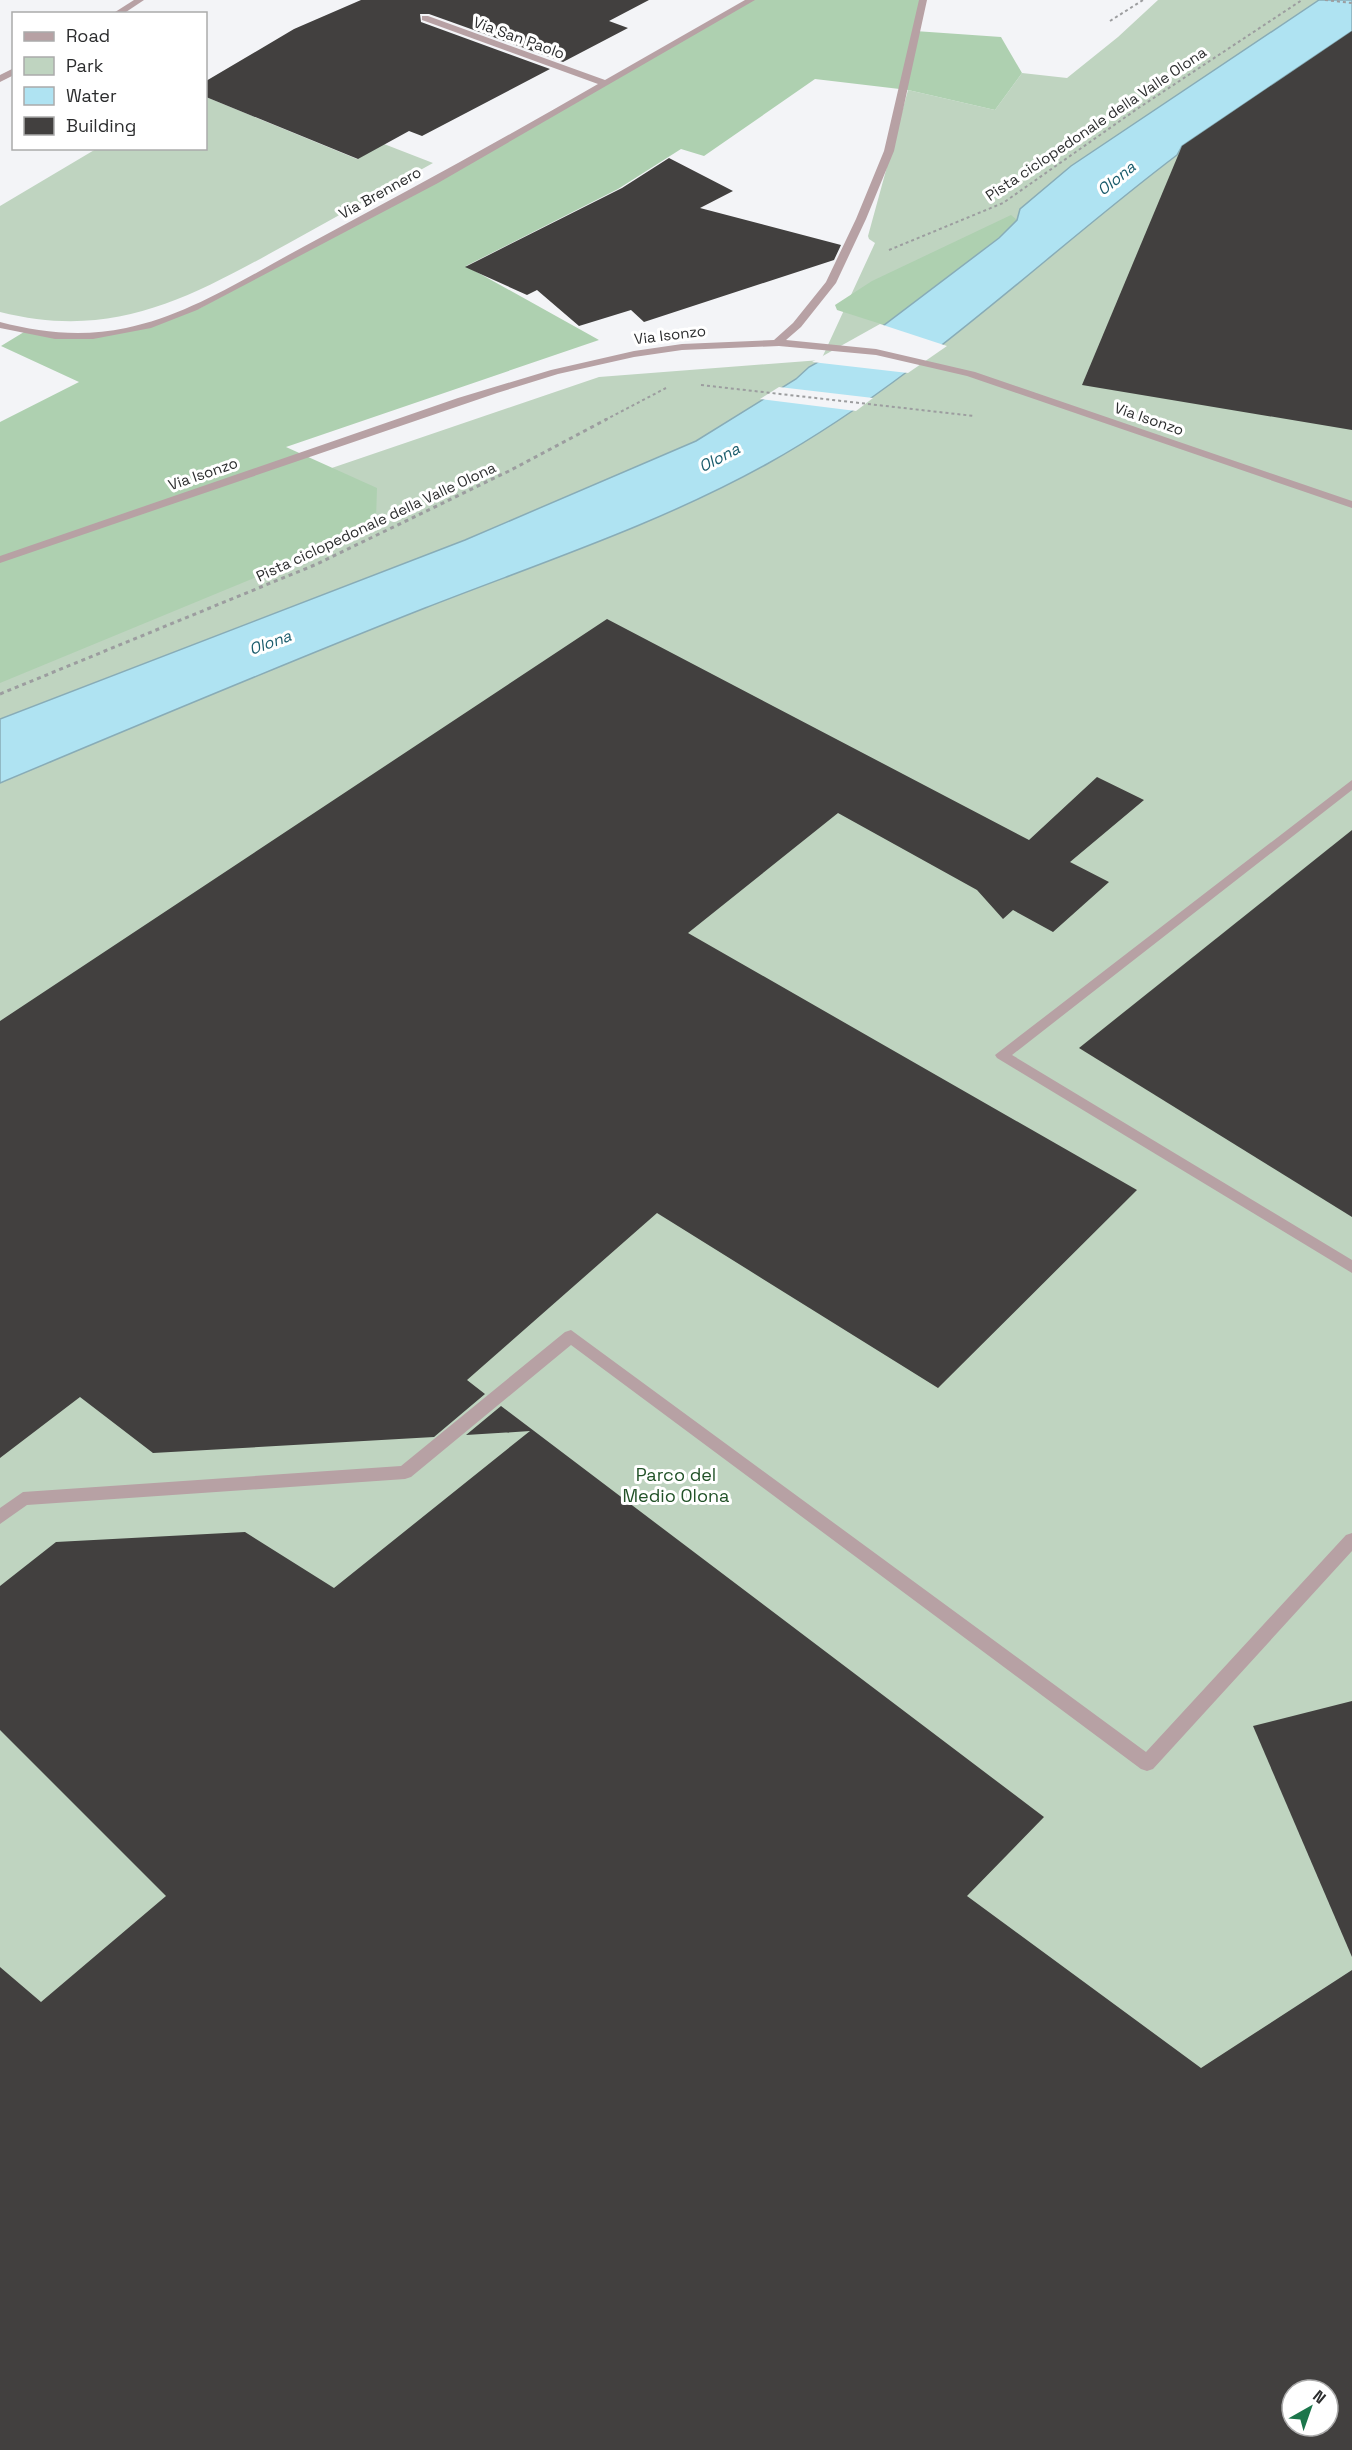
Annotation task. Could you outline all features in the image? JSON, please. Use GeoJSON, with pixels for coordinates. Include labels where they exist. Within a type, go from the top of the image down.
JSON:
{"type":"FeatureCollection","features":[{"type":"Feature","properties":{"kind":"street"},"geometry":{"type":"LineString","coordinates":[[119,12],[140,0]]}},
{"type":"Feature","properties":{"kind":"street"},"geometry":{"type":"LineString","coordinates":[[777,343],[797,325],[831,283],[889,151],[923,0]]}},
{"type":"Feature","properties":{"kind":"street","name":"Via Brennero"},"geometry":{"type":"LineString","coordinates":[[0,326],[20,332],[82,338],[146,327],[196,307],[388,207],[744,1]]}},
{"type":"Feature","properties":{"kind":"street","name":"Via San Paolo"},"geometry":{"type":"LineString","coordinates":[[425,18],[604,83]]}},
{"type":"Feature","properties":{"kind":"street","name":"Via Isonzo"},"geometry":{"type":"LineString","coordinates":[[0,560],[510,385],[629,355],[708,345],[790,343],[891,353],[971,374],[1352,505]]}},
{"type":"Feature","properties":{"kind":"street"},"geometry":{"type":"LineString","coordinates":[[1352,784],[1002,1055],[1352,1267]]}},
{"type":"Feature","properties":{"kind":"street"},"geometry":{"type":"LineString","coordinates":[[0,1517],[23,1499],[405,1472],[571,1336],[1148,1763],[1352,1540]]}},
{"type":"Feature","properties":{"kind":"path"},"geometry":{"type":"LineString","coordinates":[[1110,21],[1143,0]]}},
{"type":"Feature","properties":{"kind":"path","name":"Pista ciclopedonale della Valle Olona"},"geometry":{"type":"LineString","coordinates":[[831,283],[884,252],[1003,203],[1137,109],[1302,0]]}},
{"type":"Feature","properties":{"kind":"path"},"geometry":{"type":"LineString","coordinates":[[1325,0],[1352,3]]}},
{"type":"Feature","properties":{"kind":"path","name":"Pista ciclopedonale della Valle Olona"},"geometry":{"type":"LineString","coordinates":[[0,694],[317,564],[510,471],[667,387]]}},
{"type":"Feature","properties":{"kind":"path"},"geometry":{"type":"LineString","coordinates":[[723,387],[878,406]]}},
{"type":"Feature","properties":{"kind":"green space"},"geometry":{"type":"Polygon","coordinates":[[[752,0],[924,0],[915,31],[1001,37],[1022,73],[995,110],[908,90],[815,79],[704,156],[681,149],[618,189],[466,266],[599,340],[286,447],[377,488],[376,520],[315,553],[0,683],[0,422],[79,382],[1,346],[24,332],[83,339],[146,327],[200,308],[752,0]]]}},
{"type":"Feature","properties":{"kind":"green space","name":"Parco del Medio Olona"},"geometry":{"type":"Polygon","coordinates":[[[1158,0],[1352,0],[1352,2450],[0,2450],[0,581],[599,377],[821,360],[875,243],[868,236],[908,90],[995,110],[1022,73],[1067,78],[1118,37],[1158,0]]]}},
{"type":"Feature","properties":{"kind":"green space"},"geometry":{"type":"Polygon","coordinates":[[[207,97],[357,159],[384,144],[433,163],[219,281],[151,309],[116,317],[80,321],[41,320],[0,312],[0,206],[94,150],[207,150],[207,97]]]}},
{"type":"Feature","properties":{"kind":"green space"},"geometry":{"type":"Polygon","coordinates":[[[1011,215],[1017,220],[999,238],[884,325],[837,310],[835,305],[872,281],[1011,215]]]}},
{"type":"Feature","properties":{"kind":"water","name":"Olona"},"geometry":{"type":"Polygon","coordinates":[[[1319,0],[1352,0],[1352,31],[1182,146],[1177,155],[978,317],[876,395],[767,464],[726,486],[599,542],[372,629],[0,783],[0,719],[465,540],[696,441],[796,379],[809,367],[884,325],[999,238],[1017,220],[1020,209],[1071,166],[1319,0]]]}},
{"type":"Feature","properties":{"kind":"pier"},"geometry":{"type":"Polygon","coordinates":[[[880,324],[947,346],[908,373],[812,362],[880,324]]]}},
{"type":"Feature","properties":{"kind":"pier"},"geometry":{"type":"Polygon","coordinates":[[[779,387],[873,398],[856,411],[760,399],[779,387]]]}},
{"type":"Feature","properties":{"kind":"building"},"geometry":{"type":"Polygon","coordinates":[[[361,0],[649,0],[609,21],[628,28],[563,62],[429,14],[420,14],[421,22],[550,69],[422,136],[409,131],[358,159],[207,97],[207,80],[294,29],[361,0]]]}},
{"type":"Feature","properties":{"kind":"building"},"geometry":{"type":"Polygon","coordinates":[[[1352,31],[1352,430],[1082,385],[1182,146],[1352,31]]]}},
{"type":"Feature","properties":{"kind":"building"},"geometry":{"type":"Polygon","coordinates":[[[669,158],[733,191],[700,208],[841,245],[834,260],[644,322],[631,310],[579,326],[537,290],[527,295],[465,267],[622,188],[669,158]]]}},
{"type":"Feature","properties":{"kind":"building"},"geometry":{"type":"Polygon","coordinates":[[[607,619],[1029,840],[1097,777],[1144,800],[1070,862],[1109,882],[1053,932],[1013,910],[1003,919],[977,890],[838,813],[688,933],[1137,1190],[938,1388],[657,1213],[467,1380],[485,1394],[434,1437],[153,1453],[80,1397],[0,1458],[0,1021],[607,619]]]}},
{"type":"Feature","properties":{"kind":"building"},"geometry":{"type":"Polygon","coordinates":[[[1352,830],[1352,1217],[1079,1048],[1352,830]]]}},
{"type":"Feature","properties":{"kind":"building"},"geometry":{"type":"Polygon","coordinates":[[[501,1406],[1044,1817],[967,1896],[1201,2068],[1352,1970],[1352,2450],[0,2450],[0,1967],[41,2002],[166,1896],[0,1730],[0,1586],[56,1542],[245,1532],[334,1588],[530,1431],[466,1435],[501,1406]]]}},
{"type":"Feature","properties":{"kind":"building"},"geometry":{"type":"Polygon","coordinates":[[[1352,1701],[1352,1957],[1253,1726],[1352,1701]]]}}]}
